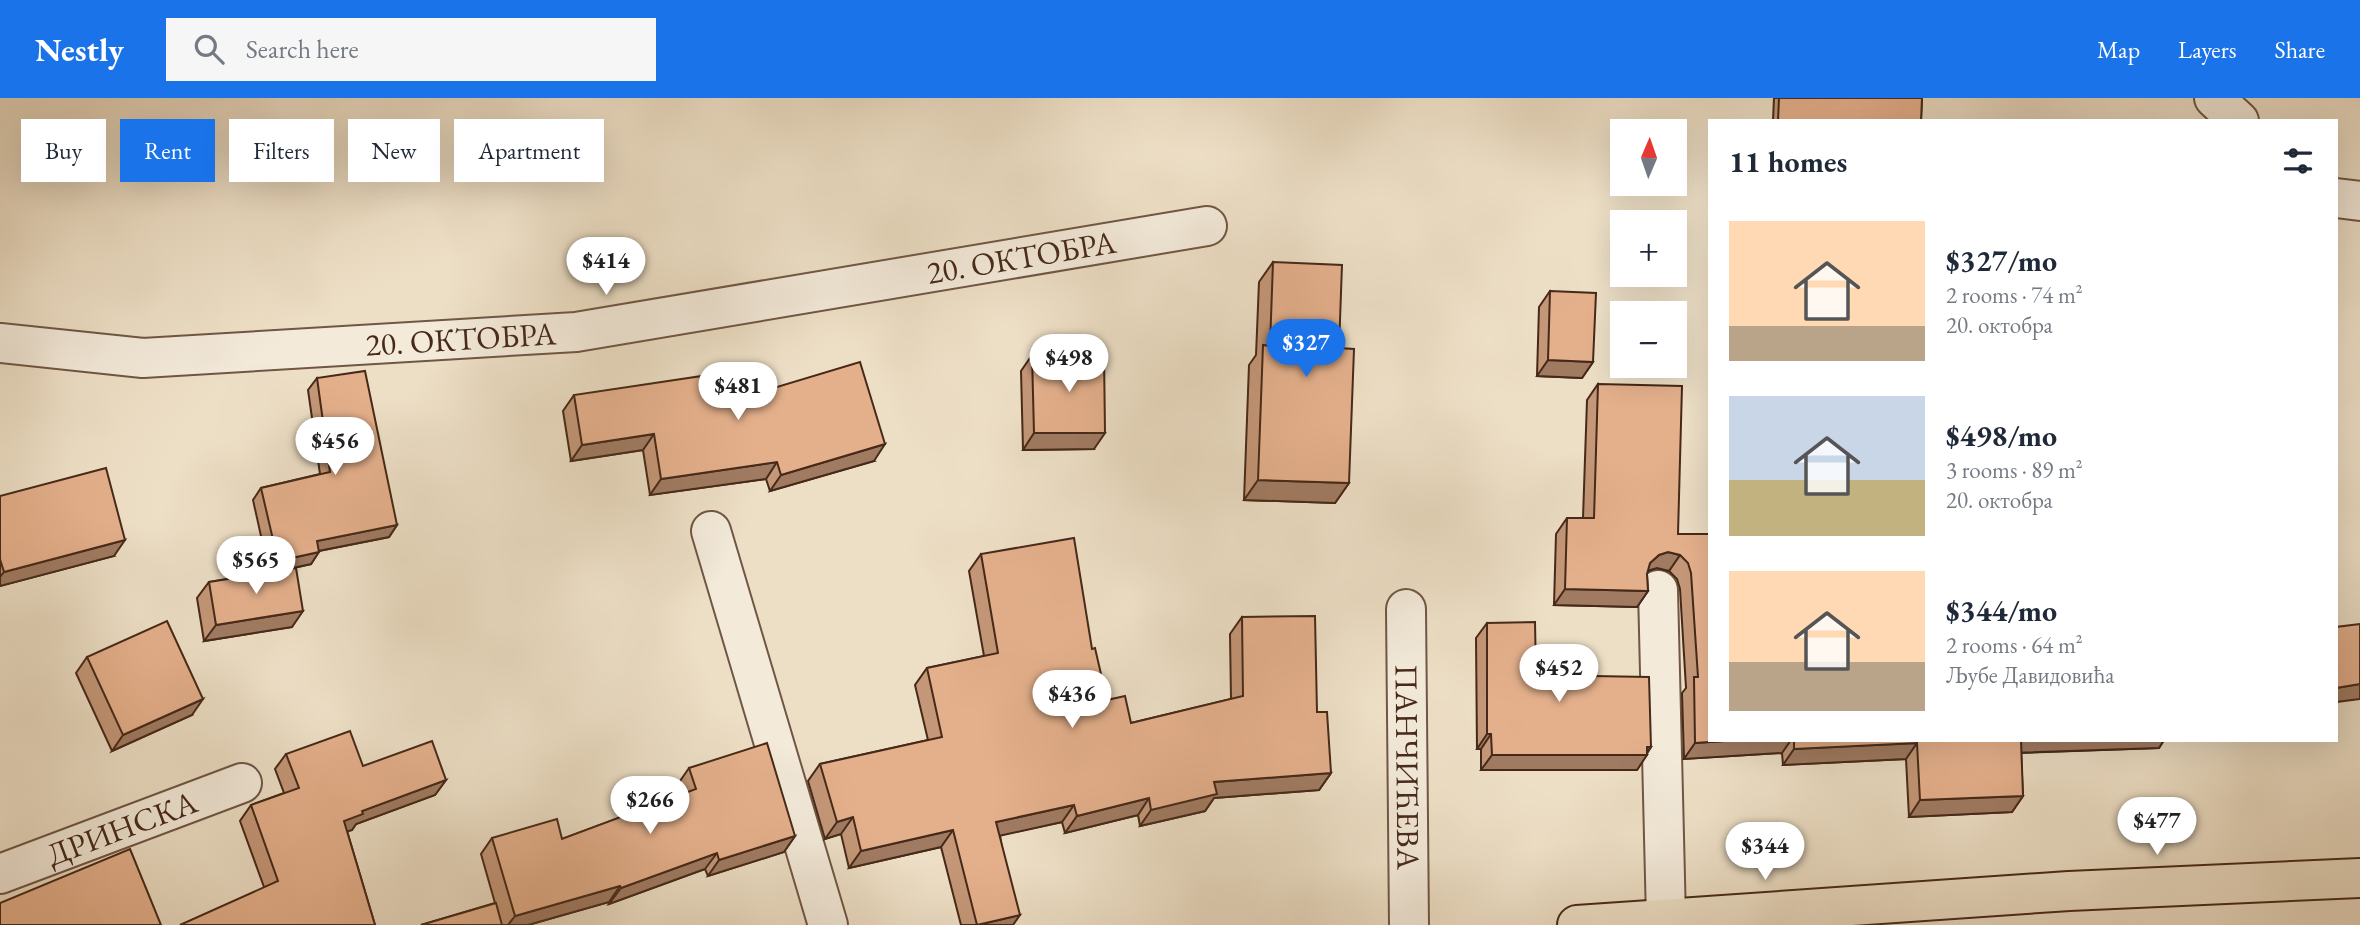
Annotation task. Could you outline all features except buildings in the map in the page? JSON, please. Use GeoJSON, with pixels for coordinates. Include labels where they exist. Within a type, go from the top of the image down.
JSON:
{"type":"FeatureCollection","features":[{"type":"Feature","properties":{"kind":"main road"},"geometry":{"type":"LineString","coordinates":[[1577,925],[2069,891],[2360,878]]}},
{"type":"Feature","properties":{"kind":"street"},"geometry":{"type":"LineString","coordinates":[[2214,98],[2237,119]]}},
{"type":"Feature","properties":{"kind":"street"},"geometry":{"type":"LineString","coordinates":[[2338,198],[2360,201]]}},
{"type":"Feature","properties":{"kind":"street","name":"20. ОКТОБРА"},"geometry":{"type":"LineString","coordinates":[[0,342],[143,358],[576,332],[1207,226]]}},
{"type":"Feature","properties":{"kind":"street"},"geometry":{"type":"LineString","coordinates":[[710,531],[828,925]]}},
{"type":"Feature","properties":{"kind":"street"},"geometry":{"type":"LineString","coordinates":[[1657,590],[1666,919]]}},
{"type":"Feature","properties":{"kind":"street","name":"ПАНЧИЋЕВА"},"geometry":{"type":"LineString","coordinates":[[1406,609],[1409,925]]}},
{"type":"Feature","properties":{"kind":"street","name":"ДРИНСКА"},"geometry":{"type":"LineString","coordinates":[[0,874],[242,783]]}}]}
